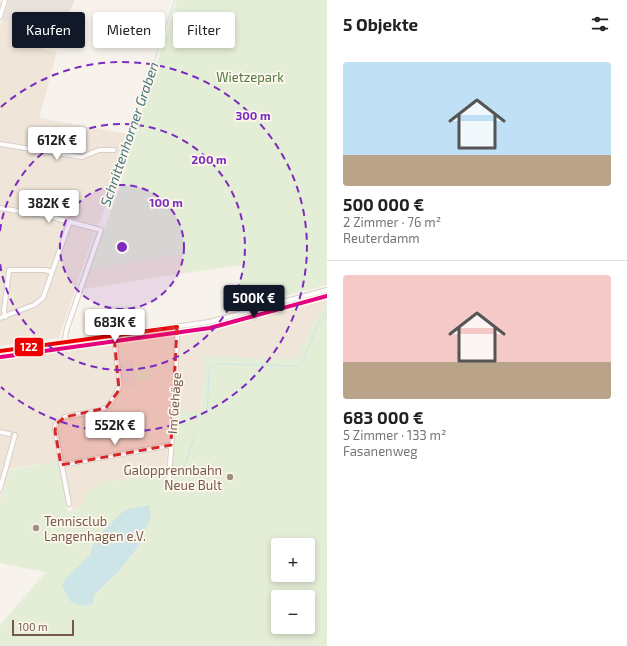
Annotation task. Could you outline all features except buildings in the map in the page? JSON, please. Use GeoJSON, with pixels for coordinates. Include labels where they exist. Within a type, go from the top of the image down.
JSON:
{"type":"FeatureCollection","features":[{"type":"Feature","properties":{"kind":"street"},"geometry":{"type":"LineString","coordinates":[[0,17],[6,0]]}},
{"type":"Feature","properties":{"kind":"street"},"geometry":{"type":"LineString","coordinates":[[0,144],[82,157],[99,150],[114,150]]}},
{"type":"Feature","properties":{"kind":"street"},"geometry":{"type":"LineString","coordinates":[[0,208],[70,221],[101,230],[67,328],[65,342]]}},
{"type":"Feature","properties":{"kind":"street"},"geometry":{"type":"LineString","coordinates":[[0,318],[39,303],[46,292],[70,221]]}},
{"type":"Feature","properties":{"kind":"street"},"geometry":{"type":"LineString","coordinates":[[5,316],[9,270],[45,270],[52,272]]}},
{"type":"Feature","properties":{"kind":"street"},"geometry":{"type":"LineString","coordinates":[[0,351],[177,327],[222,319],[327,290]]}},
{"type":"Feature","properties":{"kind":"street","name":"Im Gehäge"},"geometry":{"type":"LineString","coordinates":[[169,480],[177,353],[177,327]]}},
{"type":"Feature","properties":{"kind":"street"},"geometry":{"type":"LineString","coordinates":[[69,504],[55,431],[56,424],[65,417],[106,408],[119,390],[120,384],[114,336]]}},
{"type":"Feature","properties":{"kind":"street"},"geometry":{"type":"LineString","coordinates":[[0,432],[9,434]]}},
{"type":"Feature","properties":{"kind":"street"},"geometry":{"type":"LineString","coordinates":[[0,489],[15,434]]}},
{"type":"Feature","properties":{"kind":"street"},"geometry":{"type":"LineString","coordinates":[[62,464],[172,445]]}},
{"type":"Feature","properties":{"kind":"street"},"geometry":{"type":"LineString","coordinates":[[0,467],[6,468]]}},
{"type":"Feature","properties":{"kind":"highlighted area"},"geometry":{"type":"Polygon","coordinates":[[[177,327],[171,445],[61,465],[55,431],[56,424],[65,417],[106,408],[119,390],[114,336],[177,327]]]}},
{"type":"Feature","properties":{"kind":"shaded area"},"geometry":{"type":"Polygon","coordinates":[[[9,0],[75,0],[69,12],[12,12],[12,22],[2,19],[9,0]]]}},
{"type":"Feature","properties":{"kind":"shaded area"},"geometry":{"type":"Polygon","coordinates":[[[2,19],[12,22],[12,48],[42,48],[57,52],[39,118],[128,134],[59,338],[0,346],[0,27],[2,19]]]}},
{"type":"Feature","properties":{"kind":"shaded area"},"geometry":{"type":"Polygon","coordinates":[[[182,254],[185,273],[83,289],[90,269],[182,254]]]}},
{"type":"Feature","properties":{"kind":"shaded area"},"geometry":{"type":"Polygon","coordinates":[[[327,296],[327,304],[314,321],[296,359],[204,356],[201,413],[170,411],[166,471],[102,483],[81,507],[73,510],[58,461],[10,469],[0,503],[0,355],[165,335],[204,328],[236,321],[327,296]]]}},
{"type":"Feature","properties":{"kind":"shaded area"},"geometry":{"type":"Polygon","coordinates":[[[133,360],[136,386],[122,385],[120,361],[133,360]]]}},
{"type":"Feature","properties":{"kind":"green space","name":"Wietzepark"},"geometry":{"type":"Polygon","coordinates":[[[177,0],[327,0],[327,285],[236,308],[243,265],[185,273],[181,254],[90,269],[120,188],[134,137],[162,48],[165,48],[165,38],[173,13],[173,48],[235,48],[235,12],[173,12],[177,0]]]}},
{"type":"Feature","properties":{"kind":"green space","name":"Galopprennbahn Neue Bult"},"geometry":{"type":"Polygon","coordinates":[[[327,304],[327,646],[0,646],[0,625],[46,572],[0,563],[0,504],[10,470],[58,461],[68,512],[77,509],[84,504],[86,492],[102,483],[172,470],[176,411],[201,412],[204,356],[296,359],[314,321],[327,304]],[[151,515],[116,518],[95,538],[90,555],[80,565],[94,596],[120,570],[141,543],[151,515]]]}},
{"type":"Feature","properties":{"kind":"green space"},"geometry":{"type":"Polygon","coordinates":[[[148,365],[150,381],[135,380],[134,366],[148,365]]]}},
{"type":"Feature","properties":{"kind":"water"},"geometry":{"type":"Polygon","coordinates":[[[149,505],[151,515],[141,543],[120,570],[94,595],[93,604],[82,606],[70,601],[62,585],[66,578],[90,555],[95,538],[125,510],[149,505]]]}},
{"type":"Feature","properties":{"kind":"waterway","name":"Schnittenhorner Graben"},"geometry":{"type":"LineString","coordinates":[[99,223],[175,0]]}},
{"type":"Feature","properties":{"kind":"waterway","name":"Schnittenhorner Graben"},"geometry":{"type":"LineString","coordinates":[[80,283],[96,233]]}},
{"type":"Feature","properties":{"kind":"waterway"},"geometry":{"type":"LineString","coordinates":[[207,415],[209,372],[212,366],[218,364],[300,366],[318,324],[327,314]]}},
{"type":"Feature","properties":{"kind":"waterway"},"geometry":{"type":"LineString","coordinates":[[181,477],[194,437]]}},
{"type":"Feature","properties":{"kind":"transit line"},"geometry":{"type":"LineString","coordinates":[[1,357],[210,328],[327,296]]}},
{"type":"Feature","properties":{"kind":"transit line","name":"122"},"geometry":{"type":"LineString","coordinates":[[0,351],[177,327]]}},
{"type":"Feature","properties":{"kind":"place","name":"Galopprennbahn Neue Bult"},"geometry":{"type":"Point","coordinates":[230,477]}},
{"type":"Feature","properties":{"kind":"place","name":"Tennisclub Langenhagen e.V."},"geometry":{"type":"Point","coordinates":[36,528]}}]}
